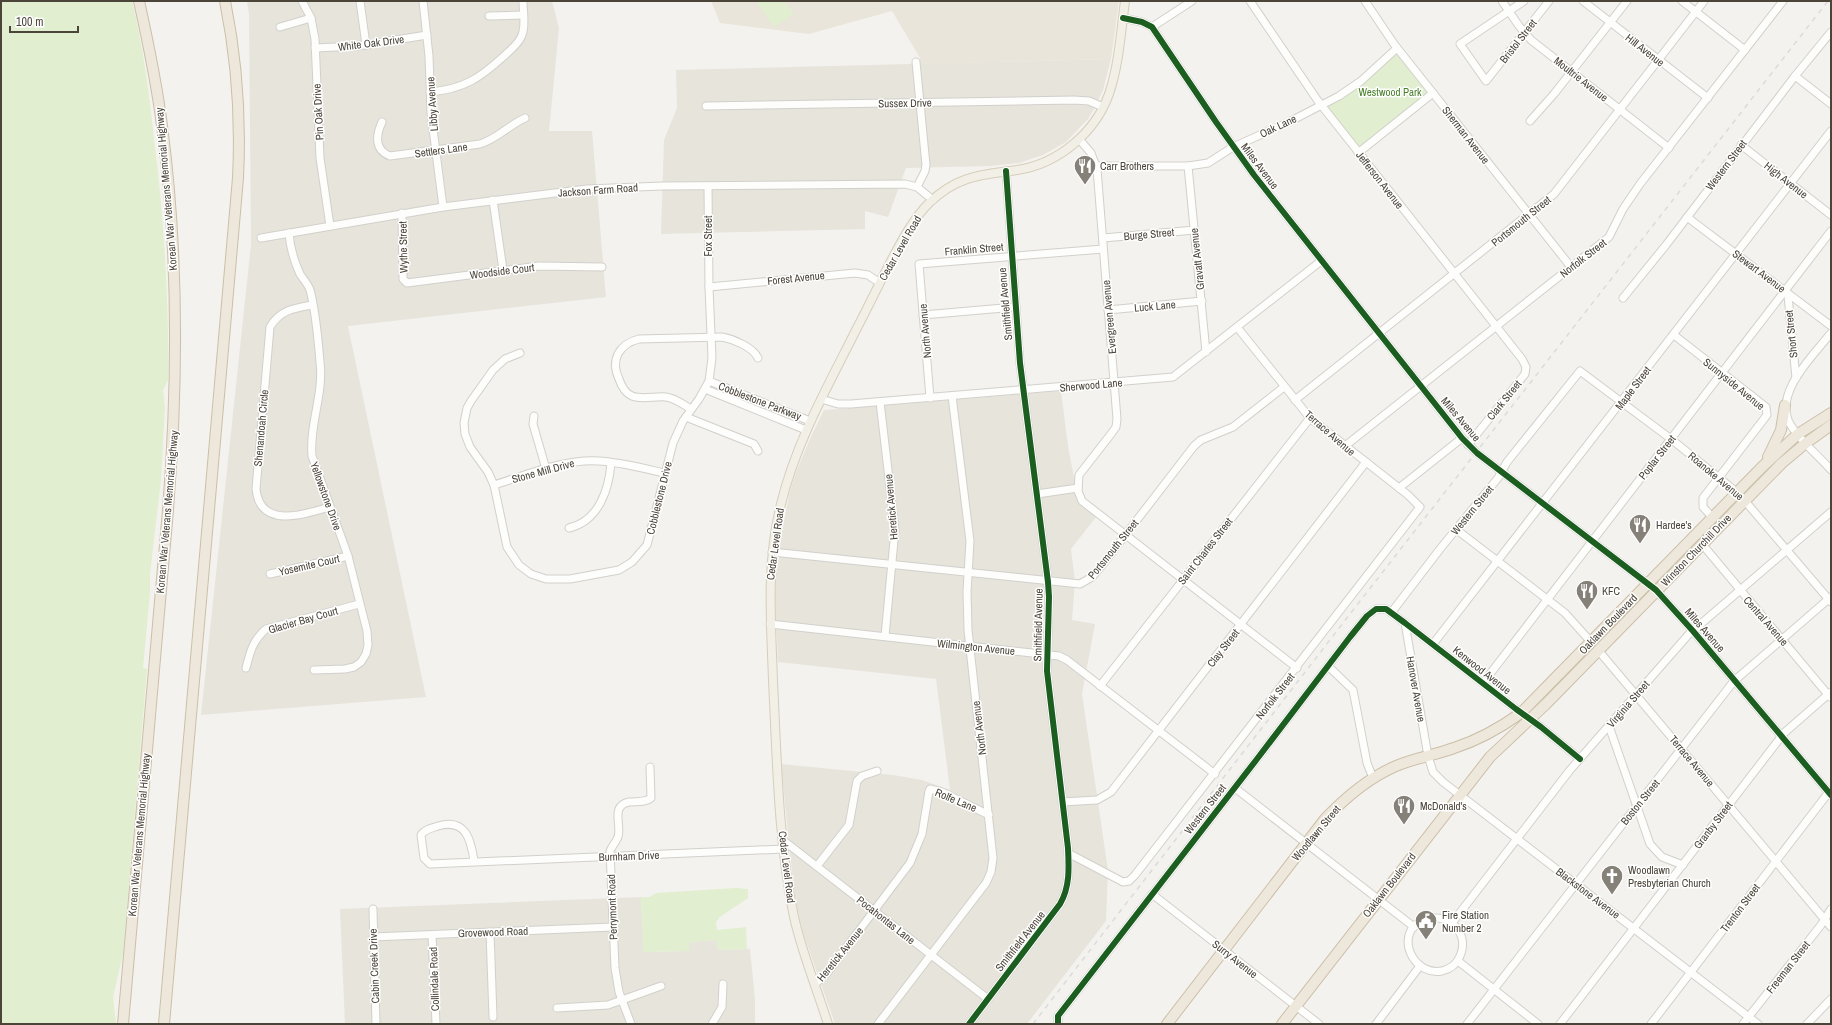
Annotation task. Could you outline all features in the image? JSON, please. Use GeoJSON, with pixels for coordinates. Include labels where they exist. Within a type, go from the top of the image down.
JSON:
{"type":"FeatureCollection","features":[{"type":"Feature","properties":{"kind":"highway","name":"Korean War Veterans Memorial Highway"},"geometry":{"type":"LineString","coordinates":[[123,1024],[169,495],[176,370],[176,317],[173,241],[162,126],[139,1]]}},
{"type":"Feature","properties":{"kind":"highway"},"geometry":{"type":"LineString","coordinates":[[164,1024],[238,178],[239,139],[237,86],[225,1]]}},
{"type":"Feature","properties":{"kind":"highway"},"geometry":{"type":"LineString","coordinates":[[1762,467],[1774,447],[1781,430],[1785,405]]}},
{"type":"Feature","properties":{"kind":"highway"},"geometry":{"type":"LineString","coordinates":[[1798,434],[1831,413]]}},
{"type":"Feature","properties":{"kind":"highway","name":"Winston Churchill Drive"},"geometry":{"type":"LineString","coordinates":[[1498,748],[1530,719],[1782,463],[1831,425]]}},
{"type":"Feature","properties":{"kind":"highway","name":"Oaklawn Boulevard"},"geometry":{"type":"LineString","coordinates":[[1521,712],[1712,517],[1762,467],[1798,434]]}},
{"type":"Feature","properties":{"kind":"highway","name":"Woodlawn Street"},"geometry":{"type":"LineString","coordinates":[[1167,1024],[1306,844],[1337,807],[1354,792],[1373,778],[1396,766],[1479,739],[1498,729],[1521,712]]}},
{"type":"Feature","properties":{"kind":"highway","name":"Oaklawn Boulevard"},"geometry":{"type":"LineString","coordinates":[[1282,1024],[1460,794],[1498,748]]}},
{"type":"Feature","properties":{"kind":"main road"},"geometry":{"type":"LineString","coordinates":[[1006,171],[1042,163],[1063,152],[1079,139],[1096,118],[1103,107],[1113,78],[1125,1]]}},
{"type":"Feature","properties":{"kind":"main road","name":"Cedar Level Road"},"geometry":{"type":"LineString","coordinates":[[828,1024],[795,921],[784,845],[776,752],[769,584],[778,515],[784,489],[810,421],[909,228],[933,200],[952,186],[967,178],[991,172],[1006,171]]}},
{"type":"Feature","properties":{"kind":"street","name":"Pin Oak Drive"},"geometry":{"type":"LineString","coordinates":[[302,1],[311,18],[315,48],[320,158],[330,226]]}},
{"type":"Feature","properties":{"kind":"street"},"geometry":{"type":"LineString","coordinates":[[360,1],[366,45]]}},
{"type":"Feature","properties":{"kind":"street","name":"Libby Avenue"},"geometry":{"type":"LineString","coordinates":[[423,1],[427,35],[435,150],[442,207]]}},
{"type":"Feature","properties":{"kind":"street"},"geometry":{"type":"LineString","coordinates":[[430,92],[460,87],[480,76],[517,44],[523,33],[523,1]]}},
{"type":"Feature","properties":{"kind":"street"},"geometry":{"type":"LineString","coordinates":[[1123,18],[1142,22],[1152,27],[1192,1]]}},
{"type":"Feature","properties":{"kind":"street","name":"Jefferson Avenue"},"geometry":{"type":"LineString","coordinates":[[1250,1],[1321,106],[1517,353]]}},
{"type":"Feature","properties":{"kind":"street","name":"Sherman Avenue"},"geometry":{"type":"LineString","coordinates":[[1365,1],[1397,48],[1571,268]]}},
{"type":"Feature","properties":{"kind":"street","name":"Moultrie Avenue"},"geometry":{"type":"LineString","coordinates":[[1502,1],[1524,33],[1538,46],[1669,148]]}},
{"type":"Feature","properties":{"kind":"street"},"geometry":{"type":"LineString","coordinates":[[1509,11],[1524,1]]}},
{"type":"Feature","properties":{"kind":"street","name":"Bristol Street"},"geometry":{"type":"LineString","coordinates":[[1509,11],[1460,44],[1486,81],[1549,1]]}},
{"type":"Feature","properties":{"kind":"street","name":"Hill Avenue"},"geometry":{"type":"LineString","coordinates":[[1583,1],[1658,61],[1708,98]]}},
{"type":"Feature","properties":{"kind":"street"},"geometry":{"type":"LineString","coordinates":[[1530,121],[1572,72],[1627,1]]}},
{"type":"Feature","properties":{"kind":"street"},"geometry":{"type":"LineString","coordinates":[[1682,1],[1745,50]]}},
{"type":"Feature","properties":{"kind":"street","name":"Portsmouth Street"},"geometry":{"type":"LineString","coordinates":[[1295,400],[1529,215],[1557,191],[1704,1]]}},
{"type":"Feature","properties":{"kind":"street","name":"Norfolk Street"},"geometry":{"type":"LineString","coordinates":[[1345,446],[1609,237],[1629,200],[1783,1]]}},
{"type":"Feature","properties":{"kind":"street"},"geometry":{"type":"LineString","coordinates":[[489,16],[523,15]]}},
{"type":"Feature","properties":{"kind":"street"},"geometry":{"type":"LineString","coordinates":[[280,28],[311,18]]}},
{"type":"Feature","properties":{"kind":"street","name":"Miles Avenue"},"geometry":{"type":"LineString","coordinates":[[1152,27],[1233,147],[1321,261],[1468,445],[1542,504],[1656,590],[1830,793]]}},
{"type":"Feature","properties":{"kind":"street","name":"Western Street"},"geometry":{"type":"LineString","coordinates":[[1623,298],[1741,145],[1831,32]]}},
{"type":"Feature","properties":{"kind":"street","name":"White Oak Drive"},"geometry":{"type":"LineString","coordinates":[[315,48],[366,45],[427,35]]}},
{"type":"Feature","properties":{"kind":"street","name":"Oak Lane"},"geometry":{"type":"LineString","coordinates":[[1097,166],[1188,166],[1208,163],[1233,147],[1321,106],[1361,81],[1397,48]]}},
{"type":"Feature","properties":{"kind":"street"},"geometry":{"type":"LineString","coordinates":[[916,62],[926,165],[925,171],[917,187],[933,200]]}},
{"type":"Feature","properties":{"kind":"street"},"geometry":{"type":"LineString","coordinates":[[1795,76],[1831,104]]}},
{"type":"Feature","properties":{"kind":"street"},"geometry":{"type":"LineString","coordinates":[[1358,153],[1433,93]]}},
{"type":"Feature","properties":{"kind":"street","name":"Sussex Drive"},"geometry":{"type":"LineString","coordinates":[[706,106],[1081,100],[1103,107]]}},
{"type":"Feature","properties":{"kind":"street","name":"Settlers Lane"},"geometry":{"type":"LineString","coordinates":[[382,122],[377,140],[380,148],[385,154],[390,156],[488,142],[525,118]]}},
{"type":"Feature","properties":{"kind":"street","name":"Maple Street"},"geometry":{"type":"LineString","coordinates":[[1433,644],[1831,131]]}},
{"type":"Feature","properties":{"kind":"street","name":"Evergreen Avenue"},"geometry":{"type":"LineString","coordinates":[[1078,488],[1079,475],[1116,427],[1117,418],[1097,166],[1091,153],[1079,139]]}},
{"type":"Feature","properties":{"kind":"street","name":"High Avenue"},"geometry":{"type":"LineString","coordinates":[[1741,145],[1831,215]]}},
{"type":"Feature","properties":{"kind":"street","name":"Gravatt Avenue"},"geometry":{"type":"LineString","coordinates":[[1188,166],[1206,352]]}},
{"type":"Feature","properties":{"kind":"street","name":"Smithfield Avenue"},"geometry":{"type":"LineString","coordinates":[[969,1024],[1060,904],[1067,888],[1068,853],[1047,671],[1048,582],[1015,308],[1006,171]]}},
{"type":"Feature","properties":{"kind":"street","name":"Jackson Farm Road"},"geometry":{"type":"LineString","coordinates":[[261,238],[442,207],[605,187],[899,184],[917,187]]}},
{"type":"Feature","properties":{"kind":"street","name":"Fox Street"},"geometry":{"type":"LineString","coordinates":[[708,186],[709,287]]}},
{"type":"Feature","properties":{"kind":"street"},"geometry":{"type":"LineString","coordinates":[[493,200],[503,270]]}},
{"type":"Feature","properties":{"kind":"street","name":"Wythe Street"},"geometry":{"type":"LineString","coordinates":[[402,213],[404,280]]}},
{"type":"Feature","properties":{"kind":"street","name":"Stewart Avenue"},"geometry":{"type":"LineString","coordinates":[[1687,216],[1831,326]]}},
{"type":"Feature","properties":{"kind":"street","name":"Burge Street"},"geometry":{"type":"LineString","coordinates":[[1103,238],[1195,230]]}},
{"type":"Feature","properties":{"kind":"street","name":"Poplar Street"},"geometry":{"type":"LineString","coordinates":[[1482,683],[1831,231]]}},
{"type":"Feature","properties":{"kind":"street","name":"Yellowstone Drive"},"geometry":{"type":"LineString","coordinates":[[289,233],[290,246],[301,275],[309,288],[321,364],[311,446],[312,456],[329,507],[348,556],[367,631],[368,645],[366,654],[361,662],[354,667],[344,669],[314,670]]}},
{"type":"Feature","properties":{"kind":"street","name":"Franklin Street"},"geometry":{"type":"LineString","coordinates":[[919,264],[1103,249]]}},
{"type":"Feature","properties":{"kind":"street","name":"Sherwood Lane"},"geometry":{"type":"LineString","coordinates":[[821,399],[846,404],[880,402],[1173,377],[1321,261]]}},
{"type":"Feature","properties":{"kind":"street","name":"North Avenue"},"geometry":{"type":"LineString","coordinates":[[919,264],[930,398]]}},
{"type":"Feature","properties":{"kind":"street","name":"Woodside Court"},"geometry":{"type":"LineString","coordinates":[[404,280],[409,283],[503,270],[551,266],[602,267]]}},
{"type":"Feature","properties":{"kind":"street","name":"Forest Avenue"},"geometry":{"type":"LineString","coordinates":[[709,287],[855,272],[868,275],[880,283]]}},
{"type":"Feature","properties":{"kind":"street","name":"Cobblestone Drive"},"geometry":{"type":"LineString","coordinates":[[520,354],[504,359],[493,370],[471,401],[465,415],[464,430],[467,440],[473,452],[488,472],[494,485],[504,540],[515,560],[525,570],[538,577],[565,580],[612,572],[626,566],[638,556],[649,539],[664,473],[673,443],[686,416],[709,381],[712,364],[709,287]]}},
{"type":"Feature","properties":{"kind":"street","name":"Short Street"},"geometry":{"type":"LineString","coordinates":[[1786,291],[1788,296],[1796,378]]}},
{"type":"Feature","properties":{"kind":"street","name":"Luck Lane"},"geometry":{"type":"LineString","coordinates":[[1108,310],[1202,301]]}},
{"type":"Feature","properties":{"kind":"street","name":"Shenandoah Circle"},"geometry":{"type":"LineString","coordinates":[[312,305],[287,311],[276,317],[270,327],[257,497],[259,504],[266,511],[281,516],[310,513],[329,507]]}},
{"type":"Feature","properties":{"kind":"street"},"geometry":{"type":"LineString","coordinates":[[923,315],[1015,308]]}},
{"type":"Feature","properties":{"kind":"street","name":"Terrace Avenue"},"geometry":{"type":"LineString","coordinates":[[1237,327],[1310,418],[1414,500],[1420,508]]}},
{"type":"Feature","properties":{"kind":"street"},"geometry":{"type":"LineString","coordinates":[[1831,333],[1796,378],[1788,391],[1785,405],[1790,423],[1798,434],[1831,470]]}},
{"type":"Feature","properties":{"kind":"street","name":"Sunnyside Avenue"},"geometry":{"type":"LineString","coordinates":[[1674,335],[1766,407],[1768,413],[1702,501],[1703,507],[1712,517]]}},
{"type":"Feature","properties":{"kind":"street"},"geometry":{"type":"LineString","coordinates":[[691,409],[666,397],[639,398],[630,395],[621,385],[616,374],[614,362],[622,349],[632,340],[711,337],[727,338],[752,350],[758,358]]}},
{"type":"Feature","properties":{"kind":"street","name":"Clark Street"},"geometry":{"type":"LineString","coordinates":[[1468,445],[1525,374],[1526,367],[1517,353]]}},
{"type":"Feature","properties":{"kind":"street","name":"Western Street"},"geometry":{"type":"LineString","coordinates":[[1391,613],[1502,472],[1507,462],[1578,372],[1582,372]]}},
{"type":"Feature","properties":{"kind":"street","name":"Roanoke Avenue"},"geometry":{"type":"LineString","coordinates":[[1582,372],[1671,439],[1737,492],[1830,599]]}},
{"type":"Feature","properties":{"kind":"street","name":"Cobblestone Parkway"},"geometry":{"type":"LineString","coordinates":[[709,381],[810,421]]}},
{"type":"Feature","properties":{"kind":"street","name":"Portsmouth Street"},"geometry":{"type":"LineString","coordinates":[[772,552],[1075,585],[1088,581],[1194,446],[1201,440],[1233,427],[1284,387]]}},
{"type":"Feature","properties":{"kind":"street","name":"Cobblestone Parkway"},"geometry":{"type":"LineString","coordinates":[[705,389],[806,430]]}},
{"type":"Feature","properties":{"kind":"street","name":"North Avenue"},"geometry":{"type":"LineString","coordinates":[[878,1024],[976,897],[989,877],[993,858],[970,646],[967,605],[970,541],[952,396]]}},
{"type":"Feature","properties":{"kind":"street","name":"Heretick Avenue"},"geometry":{"type":"LineString","coordinates":[[880,402],[895,530],[893,565],[885,636]]}},
{"type":"Feature","properties":{"kind":"street"},"geometry":{"type":"LineString","coordinates":[[534,416],[533,424],[546,469]]}},
{"type":"Feature","properties":{"kind":"street"},"geometry":{"type":"LineString","coordinates":[[686,416],[754,444],[758,451]]}},
{"type":"Feature","properties":{"kind":"street","name":"Saint Charles Street"},"geometry":{"type":"LineString","coordinates":[[1100,686],[1310,418]]}},
{"type":"Feature","properties":{"kind":"street"},"geometry":{"type":"LineString","coordinates":[[1399,488],[1462,438]]}},
{"type":"Feature","properties":{"kind":"street","name":"Stone Mill Drive"},"geometry":{"type":"LineString","coordinates":[[494,485],[546,469],[586,461],[611,462],[664,473]]}},
{"type":"Feature","properties":{"kind":"street"},"geometry":{"type":"LineString","coordinates":[[569,528],[584,522],[600,504],[607,488],[611,462]]}},
{"type":"Feature","properties":{"kind":"street","name":"Clay Street"},"geometry":{"type":"LineString","coordinates":[[1062,802],[1097,800],[1108,795],[1366,462]]}},
{"type":"Feature","properties":{"kind":"street"},"geometry":{"type":"LineString","coordinates":[[1037,494],[1078,488],[1082,501],[1297,668]]}},
{"type":"Feature","properties":{"kind":"street","name":"Norfolk Street"},"geometry":{"type":"LineString","coordinates":[[1068,853],[1126,882],[1135,875],[1215,774],[1420,508]]}},
{"type":"Feature","properties":{"kind":"street","name":"Virginia Street"},"geometry":{"type":"LineString","coordinates":[[1452,923],[1580,759],[1692,631],[1831,512]]}},
{"type":"Feature","properties":{"kind":"street"},"geometry":{"type":"LineString","coordinates":[[1456,530],[1547,599],[1572,620],[1591,642]]}},
{"type":"Feature","properties":{"kind":"street","name":"Central Avenue"},"geometry":{"type":"LineString","coordinates":[[1702,544],[1740,591],[1830,695]]}},
{"type":"Feature","properties":{"kind":"street","name":"Yosemite Court"},"geometry":{"type":"LineString","coordinates":[[270,574],[348,556]]}},
{"type":"Feature","properties":{"kind":"street","name":"Boston Street"},"geometry":{"type":"LineString","coordinates":[[1467,1024],[1734,681],[1830,599]]}},
{"type":"Feature","properties":{"kind":"street","name":"Glacier Bay Court"},"geometry":{"type":"LineString","coordinates":[[246,668],[253,643],[266,629],[359,604]]}},
{"type":"Feature","properties":{"kind":"street","name":"Kenwood Avenue"},"geometry":{"type":"LineString","coordinates":[[1370,613],[1380,608],[1386,609],[1580,759]]}},
{"type":"Feature","properties":{"kind":"street","name":"Western Street"},"geometry":{"type":"LineString","coordinates":[[1057,1021],[1152,894],[1370,613]]}},
{"type":"Feature","properties":{"kind":"street","name":"Hanover Avenue"},"geometry":{"type":"LineString","coordinates":[[1406,623],[1428,756]]}},
{"type":"Feature","properties":{"kind":"street","name":"Wilmington Avenue"},"geometry":{"type":"LineString","coordinates":[[770,624],[1047,654],[1064,658],[1215,774]]}},
{"type":"Feature","properties":{"kind":"street","name":"Terrace Avenue"},"geometry":{"type":"LineString","coordinates":[[1598,650],[1831,927]]}},
{"type":"Feature","properties":{"kind":"street"},"geometry":{"type":"LineString","coordinates":[[1328,666],[1353,690],[1367,764],[1373,778]]}},
{"type":"Feature","properties":{"kind":"street","name":"Granby Street"},"geometry":{"type":"LineString","coordinates":[[1560,1024],[1683,865],[1728,804],[1782,736],[1830,695]]}},
{"type":"Feature","properties":{"kind":"street"},"geometry":{"type":"LineString","coordinates":[[1609,726],[1646,836],[1654,851],[1683,865]]}},
{"type":"Feature","properties":{"kind":"street","name":"Blackstone Avenue"},"geometry":{"type":"LineString","coordinates":[[1428,756],[1434,772],[1460,794],[1758,1024]]}},
{"type":"Feature","properties":{"kind":"street","name":"Perrymont Road"},"geometry":{"type":"LineString","coordinates":[[631,1024],[616,981],[610,856],[611,848],[618,835],[618,809],[628,802],[648,800],[651,798],[650,767]]}},
{"type":"Feature","properties":{"kind":"street"},"geometry":{"type":"LineString","coordinates":[[816,866],[846,830],[851,818],[857,781],[862,776],[877,771]]}},
{"type":"Feature","properties":{"kind":"street"},"geometry":{"type":"LineString","coordinates":[[1235,788],[1414,927]]}},
{"type":"Feature","properties":{"kind":"street","name":"Rolfe Lane"},"geometry":{"type":"LineString","coordinates":[[928,797],[928,791],[932,789],[989,815]]}},
{"type":"Feature","properties":{"kind":"street","name":"Trenton Street"},"geometry":{"type":"LineString","coordinates":[[1651,1024],[1830,793]]}},
{"type":"Feature","properties":{"kind":"street","name":"Heretick Avenue"},"geometry":{"type":"LineString","coordinates":[[815,984],[827,973],[896,883],[914,855],[922,834],[928,797]]}},
{"type":"Feature","properties":{"kind":"street","name":"Burnham Drive"},"geometry":{"type":"LineString","coordinates":[[474,862],[469,836],[457,826],[442,825],[425,831],[422,835],[424,858],[428,863],[474,862],[610,856],[784,845]]}},
{"type":"Feature","properties":{"kind":"street","name":"Pocahontas Lane"},"geometry":{"type":"LineString","coordinates":[[784,845],[816,866],[988,998]]}},
{"type":"Feature","properties":{"kind":"street","name":"Surry Avenue"},"geometry":{"type":"LineString","coordinates":[[1152,894],[1319,1024]]}},
{"type":"Feature","properties":{"kind":"street","name":"Cabin Creek Drive"},"geometry":{"type":"LineString","coordinates":[[373,909],[376,1024]]}},
{"type":"Feature","properties":{"kind":"street","name":"Freeman Street"},"geometry":{"type":"LineString","coordinates":[[1743,1024],[1825,919],[1831,909]]}},
{"type":"Feature","properties":{"kind":"street"},"geometry":{"type":"LineString","coordinates":[[1431,918],[1441,918],[1452,923],[1460,932],[1463,942],[1458,961],[1450,968],[1438,971],[1431,971],[1420,966],[1413,959],[1409,946],[1410,936],[1414,927],[1420,922],[1431,918]]}},
{"type":"Feature","properties":{"kind":"street","name":"Grovewood Road"},"geometry":{"type":"LineString","coordinates":[[373,937],[613,927]]}},
{"type":"Feature","properties":{"kind":"street"},"geometry":{"type":"LineString","coordinates":[[490,932],[493,1017]]}},
{"type":"Feature","properties":{"kind":"street","name":"Collindale Road"},"geometry":{"type":"LineString","coordinates":[[432,935],[436,1024]]}},
{"type":"Feature","properties":{"kind":"street"},"geometry":{"type":"LineString","coordinates":[[1458,961],[1538,1024]]}},
{"type":"Feature","properties":{"kind":"street"},"geometry":{"type":"LineString","coordinates":[[1376,1024],[1420,966]]}},
{"type":"Feature","properties":{"kind":"street"},"geometry":{"type":"LineString","coordinates":[[712,1024],[722,1007],[723,984]]}},
{"type":"Feature","properties":{"kind":"street"},"geometry":{"type":"LineString","coordinates":[[557,1008],[600,1006],[661,986]]}},
{"type":"Feature","properties":{"kind":"street"},"geometry":{"type":"LineString","coordinates":[[1807,1024],[1831,999]]}},
{"type":"Feature","properties":{"kind":"shaded area"},"geometry":{"type":"Polygon","coordinates":[[[247,1],[552,1],[559,28],[549,131],[592,131],[606,297],[348,326],[426,697],[201,715],[251,244],[249,14],[247,1]]]}},
{"type":"Feature","properties":{"kind":"shaded area"},"geometry":{"type":"Polygon","coordinates":[[[711,1],[1119,1],[1111,59],[920,64],[920,58],[892,11],[809,34],[720,23],[711,1]]]}},
{"type":"Feature","properties":{"kind":"shaded area"},"geometry":{"type":"Polygon","coordinates":[[[1111,59],[1103,90],[1096,105],[1088,119],[1066,142],[1043,155],[1019,163],[991,166],[906,168],[888,217],[865,211],[865,229],[661,234],[664,140],[677,108],[676,70],[1111,59]]]}},
{"type":"Feature","properties":{"kind":"shaded area"},"geometry":{"type":"Polygon","coordinates":[[[1061,391],[1068,446],[1079,504],[1096,517],[1071,549],[1075,582],[1072,620],[1095,624],[1082,694],[1108,870],[1106,921],[1027,1024],[835,1024],[802,930],[798,913],[793,882],[781,764],[893,775],[922,780],[950,790],[936,679],[778,662],[775,597],[776,571],[780,541],[790,491],[795,475],[824,410],[1061,391]]]}},
{"type":"Feature","properties":{"kind":"shaded area"},"geometry":{"type":"Polygon","coordinates":[[[641,897],[644,952],[689,951],[689,942],[717,940],[718,950],[750,949],[755,999],[755,1024],[345,1024],[340,909],[641,897]]]}},
{"type":"Feature","properties":{"kind":"green space"},"geometry":{"type":"Polygon","coordinates":[[[1,1],[132,1],[145,69],[158,168],[167,289],[168,380],[163,390],[165,407],[161,480],[150,574],[150,593],[143,668],[147,669],[123,954],[113,997],[116,1024],[1,1024],[1,1]]]}},
{"type":"Feature","properties":{"kind":"green space"},"geometry":{"type":"Polygon","coordinates":[[[756,1],[785,1],[794,14],[774,27],[756,1]]]}},
{"type":"Feature","properties":{"kind":"green space","name":"Westwood Park"},"geometry":{"type":"Polygon","coordinates":[[[1397,53],[1427,94],[1358,147],[1327,106],[1363,84],[1394,54],[1397,53]]]}},
{"type":"Feature","properties":{"kind":"green space"},"geometry":{"type":"Polygon","coordinates":[[[736,888],[748,889],[748,898],[720,917],[716,922],[717,930],[746,927],[747,949],[718,950],[717,940],[690,942],[689,951],[643,952],[641,897],[650,897],[656,893],[736,888]]]}},
{"type":"Feature","properties":{"kind":"railway"},"geometry":{"type":"LineString","coordinates":[[1033,1024],[1350,614],[1828,1]]}},
{"type":"Feature","properties":{"kind":"cycle path"},"geometry":{"type":"LineString","coordinates":[[1123,18],[1142,22],[1152,27],[1216,122],[1254,175],[1462,438],[1477,453],[1656,590],[1693,631],[1831,795]]}},
{"type":"Feature","properties":{"kind":"cycle path"},"geometry":{"type":"LineString","coordinates":[[969,1024],[1060,904],[1066,891],[1069,870],[1068,848],[1047,671],[1048,582],[1020,363],[1006,171]]}},
{"type":"Feature","properties":{"kind":"cycle path"},"geometry":{"type":"LineString","coordinates":[[1058,1024],[1058,1016],[1350,637],[1367,616],[1376,609],[1386,609],[1541,727],[1580,759]]}},
{"type":"Feature","properties":{"kind":"place","name":"Carr Brothers"},"geometry":{"type":"Point","coordinates":[1085,186]}},
{"type":"Feature","properties":{"kind":"place","name":"Hardee's"},"geometry":{"type":"Point","coordinates":[1640,544]}},
{"type":"Feature","properties":{"kind":"place","name":"KFC"},"geometry":{"type":"Point","coordinates":[1587,610]}},
{"type":"Feature","properties":{"kind":"place","name":"McDonald's"},"geometry":{"type":"Point","coordinates":[1404,826]}},
{"type":"Feature","properties":{"kind":"place","name":"Woodlawn Presbyterian Church"},"geometry":{"type":"Point","coordinates":[1612,896]}},
{"type":"Feature","properties":{"kind":"place","name":"Fire Station Number 2"},"geometry":{"type":"Point","coordinates":[1426,940]}}]}
